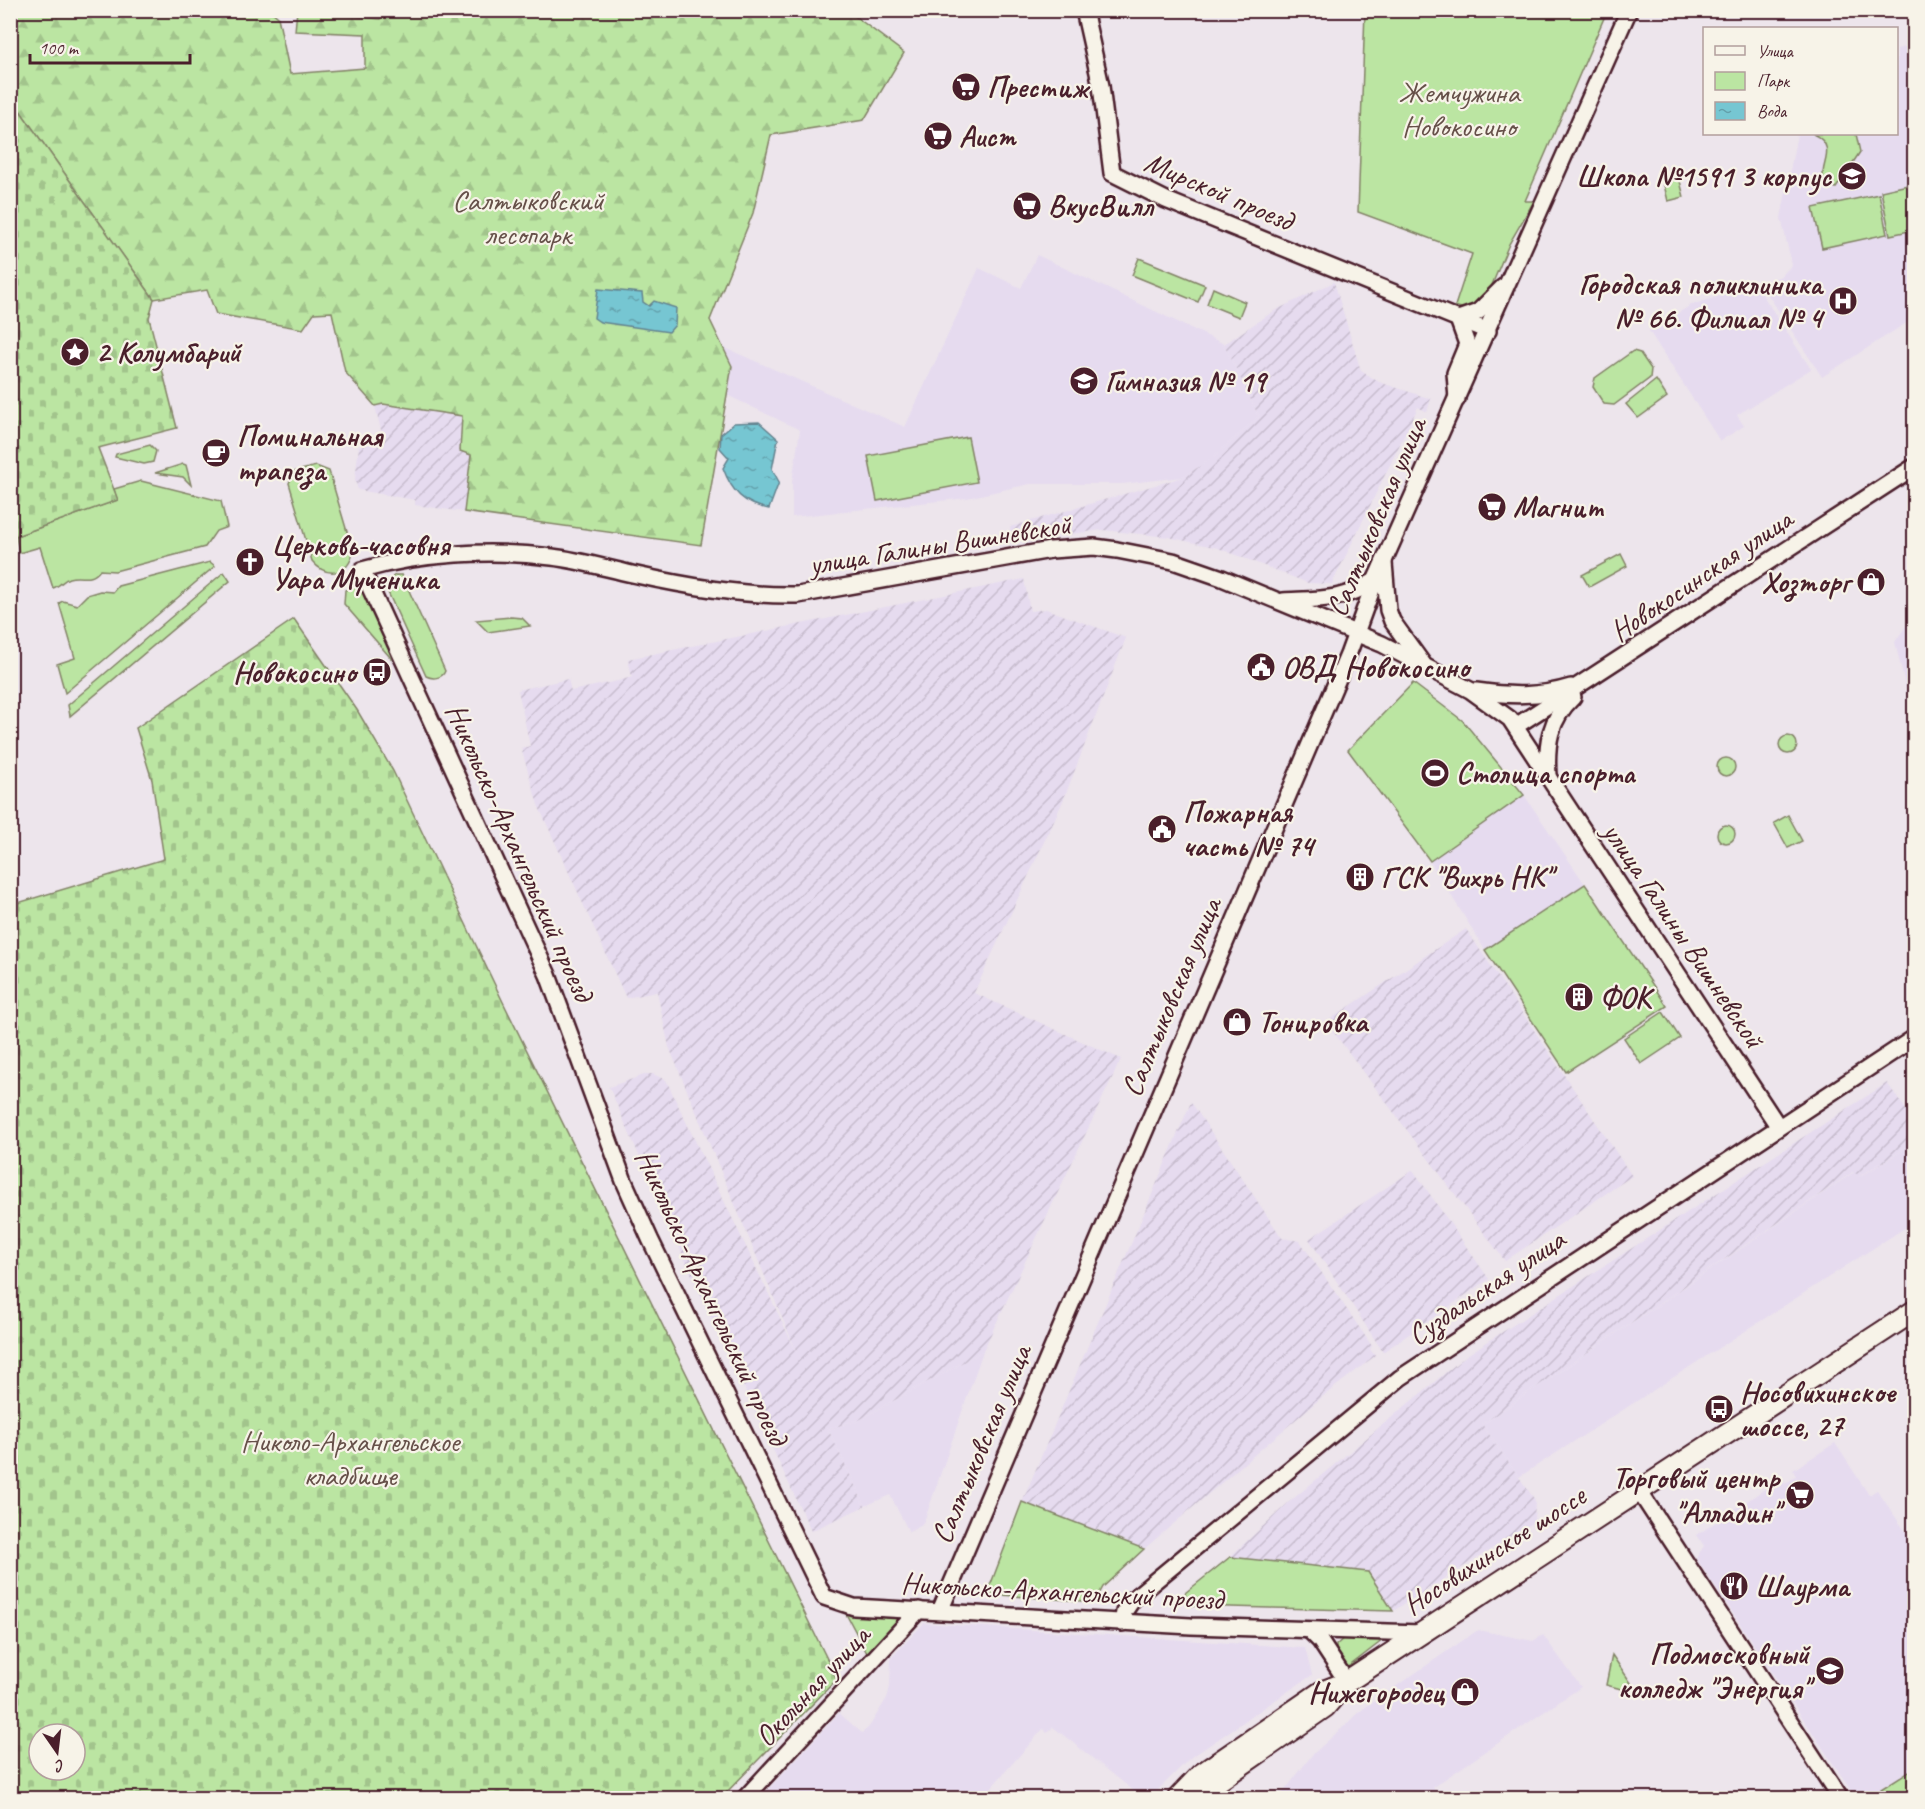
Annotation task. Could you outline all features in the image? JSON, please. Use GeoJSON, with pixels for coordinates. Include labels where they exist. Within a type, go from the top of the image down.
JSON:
{"type":"FeatureCollection","features":[{"type":"Feature","properties":{"kind":"main road","name":"Носовихинское шоссе"},"geometry":{"type":"LineString","coordinates":[[1178,1798],[1200,1775],[1321,1692],[1347,1682],[1914,1311]]}},
{"type":"Feature","properties":{"kind":"main road","name":"Носовихинское шоссе"},"geometry":{"type":"LineString","coordinates":[[1200,1798],[1211,1786],[1325,1707],[1347,1682]]}},
{"type":"Feature","properties":{"kind":"street","name":"Мирской проезд"},"geometry":{"type":"LineString","coordinates":[[1084,10],[1101,86],[1112,173],[1159,197],[1488,331]]}},
{"type":"Feature","properties":{"kind":"street","name":"Салтыковская улица"},"geometry":{"type":"LineString","coordinates":[[940,1611],[1356,633],[1375,581],[1488,331],[1626,12]]}},
{"type":"Feature","properties":{"kind":"street"},"geometry":{"type":"LineString","coordinates":[[1457,400],[1455,373],[1467,344],[1458,319],[1478,312],[1511,278]]}},
{"type":"Feature","properties":{"kind":"street","name":"Новокосинская улица"},"geometry":{"type":"LineString","coordinates":[[1516,726],[1591,680],[1914,467]]}},
{"type":"Feature","properties":{"kind":"street","name":"улица Галины Вишневской"},"geometry":{"type":"LineString","coordinates":[[362,570],[384,564],[442,557],[512,554],[552,557],[689,586],[764,594],[798,595],[1051,550],[1094,547],[1173,561],[1278,601],[1356,633],[1424,666],[1470,690],[1503,712],[1516,726],[1778,1126]]}},
{"type":"Feature","properties":{"kind":"street"},"geometry":{"type":"LineString","coordinates":[[1384,561],[1388,610],[1392,621],[1424,666]]}},
{"type":"Feature","properties":{"kind":"street","name":"Никольско-Архангельский проезд"},"geometry":{"type":"LineString","coordinates":[[362,570],[548,975],[624,1181],[650,1239],[824,1597],[841,1604],[854,1606],[1122,1623],[1422,1633]]}},
{"type":"Feature","properties":{"kind":"street"},"geometry":{"type":"LineString","coordinates":[[1278,601],[1337,598],[1354,594],[1375,581]]}},
{"type":"Feature","properties":{"kind":"street"},"geometry":{"type":"LineString","coordinates":[[1470,690],[1502,695],[1539,694],[1591,680]]}},
{"type":"Feature","properties":{"kind":"street"},"geometry":{"type":"LineString","coordinates":[[1549,779],[1548,744],[1556,717],[1591,680]]}},
{"type":"Feature","properties":{"kind":"street","name":"Суздальская улица"},"geometry":{"type":"LineString","coordinates":[[1122,1623],[1124,1612],[1133,1599],[1400,1378],[1914,1038]]}},
{"type":"Feature","properties":{"kind":"street"},"geometry":{"type":"LineString","coordinates":[[1639,1491],[1840,1798]]}},
{"type":"Feature","properties":{"kind":"street","name":"Окольная улица"},"geometry":{"type":"LineString","coordinates":[[745,1798],[919,1610]]}},
{"type":"Feature","properties":{"kind":"street"},"geometry":{"type":"LineString","coordinates":[[1328,1652],[1335,1635],[1345,1630]]}},
{"type":"Feature","properties":{"kind":"street"},"geometry":{"type":"LineString","coordinates":[[1310,1631],[1328,1652],[1347,1682]]}},
{"type":"Feature","properties":{"kind":"shaded area"},"geometry":{"type":"Polygon","coordinates":[[[1914,45],[1914,318],[1822,377],[1761,284],[1781,276],[1792,265],[1781,218],[1797,135],[1898,135],[1898,49],[1914,45]]]}},
{"type":"Feature","properties":{"kind":"shaded area","name":"Гимназия № 19"},"geometry":{"type":"Polygon","coordinates":[[[1037,255],[1224,344],[1259,417],[1211,459],[1183,477],[1122,484],[1030,484],[967,498],[792,517],[792,482],[800,430],[727,395],[732,366],[723,347],[905,427],[979,268],[1021,288],[1037,255]]]}},
{"type":"Feature","properties":{"kind":"shaded area"},"geometry":{"type":"Polygon","coordinates":[[[1334,282],[1361,371],[1379,382],[1431,399],[1427,412],[1418,407],[1332,584],[1308,583],[1218,548],[1168,537],[1103,530],[1012,541],[1010,527],[1183,477],[1211,459],[1259,417],[1224,344],[1274,311],[1334,282]]]}},
{"type":"Feature","properties":{"kind":"shaded area"},"geometry":{"type":"Polygon","coordinates":[[[1756,285],[1811,369],[1737,415],[1744,426],[1720,441],[1649,331],[1691,305],[1756,285]]]}},
{"type":"Feature","properties":{"kind":"shaded area"},"geometry":{"type":"Polygon","coordinates":[[[383,404],[462,416],[460,451],[471,455],[464,512],[415,505],[415,500],[358,490],[355,479],[359,446],[384,442],[375,406],[383,404]]]}},
{"type":"Feature","properties":{"kind":"shaded area"},"geometry":{"type":"Polygon","coordinates":[[[1024,579],[1030,611],[1046,609],[1126,638],[1063,801],[974,993],[1121,1059],[983,1351],[859,1420],[828,1429],[865,1506],[811,1531],[694,1280],[609,1087],[647,1074],[653,1074],[666,1080],[797,1353],[669,1047],[657,992],[626,998],[538,805],[521,748],[530,746],[518,690],[568,679],[571,691],[618,681],[632,677],[628,659],[1024,579]]]}},
{"type":"Feature","properties":{"kind":"shaded area"},"geometry":{"type":"Polygon","coordinates":[[[1914,622],[1914,722],[1895,642],[1908,623],[1914,622]]]}},
{"type":"Feature","properties":{"kind":"shaded area"},"geometry":{"type":"Polygon","coordinates":[[[1524,795],[1585,884],[1485,950],[1430,861],[1524,795]]]}},
{"type":"Feature","properties":{"kind":"shaded area"},"geometry":{"type":"Polygon","coordinates":[[[1466,929],[1632,1176],[1505,1261],[1326,1022],[1466,929]]]}},
{"type":"Feature","properties":{"kind":"shaded area"},"geometry":{"type":"Polygon","coordinates":[[[1887,1083],[1914,1121],[1914,1143],[1860,1176],[1853,1172],[1482,1424],[1535,1500],[1534,1522],[1393,1611],[1368,1572],[1230,1557],[1288,1503],[1467,1355],[1887,1083]]]}},
{"type":"Feature","properties":{"kind":"shaded area"},"geometry":{"type":"Polygon","coordinates":[[[1191,1102],[1282,1238],[1300,1241],[1372,1346],[1370,1349],[1375,1356],[1322,1397],[1144,1549],[1022,1502],[1191,1102]]]}},
{"type":"Feature","properties":{"kind":"shaded area"},"geometry":{"type":"Polygon","coordinates":[[[1914,1143],[1914,1222],[1519,1477],[1482,1424],[1854,1172],[1861,1176],[1914,1143]]]}},
{"type":"Feature","properties":{"kind":"shaded area"},"geometry":{"type":"Polygon","coordinates":[[[1413,1170],[1489,1279],[1383,1352],[1309,1239],[1413,1170]]]}},
{"type":"Feature","properties":{"kind":"shaded area"},"geometry":{"type":"Polygon","coordinates":[[[983,1351],[926,1516],[922,1525],[909,1532],[890,1495],[865,1506],[828,1429],[859,1420],[983,1351]]]}},
{"type":"Feature","properties":{"kind":"shaded area"},"geometry":{"type":"Polygon","coordinates":[[[1835,1443],[1869,1495],[1877,1490],[1914,1544],[1914,1798],[1856,1798],[1696,1558],[1704,1546],[1697,1535],[1781,1478],[1785,1484],[1796,1476],[1793,1470],[1835,1443]]]}},
{"type":"Feature","properties":{"kind":"shaded area"},"geometry":{"type":"Polygon","coordinates":[[[924,1623],[1305,1648],[1312,1675],[1189,1759],[1150,1798],[1143,1798],[1053,1727],[1047,1733],[1043,1729],[982,1798],[760,1798],[839,1713],[862,1733],[869,1727],[887,1698],[890,1687],[891,1658],[924,1623]]]}},
{"type":"Feature","properties":{"kind":"shaded area"},"geometry":{"type":"Polygon","coordinates":[[[1478,1630],[1533,1641],[1543,1635],[1581,1687],[1433,1787],[1440,1798],[1279,1798],[1312,1755],[1363,1709],[1478,1630]]]}},
{"type":"Feature","properties":{"kind":"green space","name":"Салтыковский лесопарк"},"geometry":{"type":"Polygon","coordinates":[[[297,10],[380,19],[382,11],[429,11],[443,20],[456,10],[848,11],[904,53],[864,120],[771,135],[753,213],[710,320],[732,366],[701,545],[464,512],[471,455],[460,451],[462,416],[383,404],[375,406],[345,372],[332,312],[314,313],[303,329],[216,314],[207,290],[154,299],[11,98],[10,11],[271,11],[278,17],[290,74],[365,68],[365,34],[295,31],[297,10]]]}},
{"type":"Feature","properties":{"kind":"green space","name":"Жемчужина Новокосино"},"geometry":{"type":"Polygon","coordinates":[[[1365,11],[1607,11],[1525,201],[1534,201],[1509,244],[1484,304],[1472,312],[1455,306],[1472,254],[1358,212],[1365,11]]]}},
{"type":"Feature","properties":{"kind":"green space"},"geometry":{"type":"Polygon","coordinates":[[[11,98],[154,299],[149,318],[177,428],[98,448],[118,500],[16,536],[10,519],[11,98]]]}},
{"type":"Feature","properties":{"kind":"green space"},"geometry":{"type":"Polygon","coordinates":[[[1814,135],[1856,135],[1860,152],[1836,188],[1823,178],[1827,155],[1822,141],[1814,135]]]}},
{"type":"Feature","properties":{"kind":"green space"},"geometry":{"type":"Polygon","coordinates":[[[1679,177],[1684,197],[1668,201],[1663,181],[1679,177]]]}},
{"type":"Feature","properties":{"kind":"green space"},"geometry":{"type":"Polygon","coordinates":[[[1908,185],[1914,230],[1890,235],[1881,191],[1908,185]]]}},
{"type":"Feature","properties":{"kind":"green space"},"geometry":{"type":"Polygon","coordinates":[[[1879,194],[1887,234],[1822,248],[1813,208],[1879,194]]]}},
{"type":"Feature","properties":{"kind":"green space"},"geometry":{"type":"Polygon","coordinates":[[[1139,258],[1205,285],[1198,302],[1132,275],[1139,258]]]}},
{"type":"Feature","properties":{"kind":"green space"},"geometry":{"type":"Polygon","coordinates":[[[1213,288],[1245,302],[1239,317],[1207,304],[1213,288]]]}},
{"type":"Feature","properties":{"kind":"green space"},"geometry":{"type":"Polygon","coordinates":[[[1633,351],[1640,353],[1651,369],[1650,378],[1614,405],[1604,404],[1593,387],[1595,378],[1633,351]]]}},
{"type":"Feature","properties":{"kind":"green space"},"geometry":{"type":"Polygon","coordinates":[[[1656,380],[1667,397],[1638,418],[1626,404],[1656,380]]]}},
{"type":"Feature","properties":{"kind":"green space"},"geometry":{"type":"Polygon","coordinates":[[[968,437],[977,482],[877,501],[868,456],[968,437]]]}},
{"type":"Feature","properties":{"kind":"green space"},"geometry":{"type":"Polygon","coordinates":[[[150,445],[156,451],[153,462],[144,464],[115,457],[116,454],[150,445]]]}},
{"type":"Feature","properties":{"kind":"green space"},"geometry":{"type":"Polygon","coordinates":[[[186,465],[191,485],[183,477],[155,473],[186,465]]]}},
{"type":"Feature","properties":{"kind":"green space"},"geometry":{"type":"Polygon","coordinates":[[[316,466],[329,471],[353,552],[347,566],[337,572],[324,570],[312,561],[289,483],[294,472],[316,466]]]}},
{"type":"Feature","properties":{"kind":"green space"},"geometry":{"type":"Polygon","coordinates":[[[141,481],[221,501],[227,527],[216,531],[205,547],[115,571],[100,570],[89,577],[69,578],[53,588],[40,547],[19,553],[16,536],[117,500],[114,489],[141,481]]]}},
{"type":"Feature","properties":{"kind":"green space"},"geometry":{"type":"Polygon","coordinates":[[[1621,554],[1627,566],[1589,587],[1582,575],[1621,554]]]}},
{"type":"Feature","properties":{"kind":"green space"},"geometry":{"type":"Polygon","coordinates":[[[210,562],[215,566],[65,693],[57,664],[75,658],[59,603],[63,601],[77,605],[87,595],[100,591],[113,592],[118,586],[210,562]]]}},
{"type":"Feature","properties":{"kind":"green space"},"geometry":{"type":"Polygon","coordinates":[[[224,572],[230,581],[70,716],[68,705],[224,572]]]}},
{"type":"Feature","properties":{"kind":"green space"},"geometry":{"type":"Polygon","coordinates":[[[395,575],[402,575],[445,671],[439,677],[426,676],[386,588],[389,580],[395,575]]]}},
{"type":"Feature","properties":{"kind":"green space"},"geometry":{"type":"Polygon","coordinates":[[[357,586],[364,590],[398,663],[396,664],[344,604],[345,590],[357,586]]]}},
{"type":"Feature","properties":{"kind":"green space"},"geometry":{"type":"Polygon","coordinates":[[[522,618],[530,626],[488,632],[476,620],[522,618]]]}},
{"type":"Feature","properties":{"kind":"green space","name":"Николо-Архангельское кладбище"},"geometry":{"type":"Polygon","coordinates":[[[294,619],[357,710],[393,771],[503,1002],[837,1679],[721,1798],[11,1798],[11,905],[164,859],[152,780],[136,728],[294,619]]]}},
{"type":"Feature","properties":{"kind":"green space","name":"Столица спорта"},"geometry":{"type":"Polygon","coordinates":[[[1413,683],[1463,721],[1524,795],[1430,861],[1348,750],[1413,683]]]}},
{"type":"Feature","properties":{"kind":"green space"},"geometry":{"type":"Polygon","coordinates":[[[1788,736],[1794,739],[1797,745],[1794,751],[1788,754],[1782,751],[1779,745],[1782,739],[1788,736]]]}},
{"type":"Feature","properties":{"kind":"green space"},"geometry":{"type":"Polygon","coordinates":[[[1726,758],[1732,761],[1735,767],[1732,773],[1726,776],[1720,773],[1717,767],[1720,761],[1726,758]]]}},
{"type":"Feature","properties":{"kind":"green space"},"geometry":{"type":"Polygon","coordinates":[[[1788,815],[1802,841],[1788,848],[1774,823],[1788,815]]]}},
{"type":"Feature","properties":{"kind":"green space"},"geometry":{"type":"Polygon","coordinates":[[[1726,825],[1732,828],[1735,834],[1732,840],[1726,843],[1720,840],[1717,834],[1720,828],[1726,825]]]}},
{"type":"Feature","properties":{"kind":"green space"},"geometry":{"type":"Polygon","coordinates":[[[1585,884],[1667,1006],[1566,1072],[1485,950],[1585,884]]]}},
{"type":"Feature","properties":{"kind":"green space"},"geometry":{"type":"Polygon","coordinates":[[[1663,1012],[1680,1038],[1641,1064],[1624,1038],[1663,1012]]]}},
{"type":"Feature","properties":{"kind":"green space"},"geometry":{"type":"Polygon","coordinates":[[[1022,1502],[1144,1549],[1103,1587],[1095,1602],[987,1594],[1022,1502]]]}},
{"type":"Feature","properties":{"kind":"green space"},"geometry":{"type":"Polygon","coordinates":[[[1230,1557],[1368,1572],[1393,1611],[1192,1606],[1186,1600],[1185,1593],[1230,1557]]]}},
{"type":"Feature","properties":{"kind":"green space"},"geometry":{"type":"Polygon","coordinates":[[[845,1612],[906,1615],[868,1655],[845,1612]]]}},
{"type":"Feature","properties":{"kind":"green space"},"geometry":{"type":"Polygon","coordinates":[[[1343,1639],[1383,1640],[1348,1667],[1339,1657],[1336,1649],[1336,1645],[1343,1639]]]}},
{"type":"Feature","properties":{"kind":"green space"},"geometry":{"type":"Polygon","coordinates":[[[1612,1655],[1631,1683],[1629,1691],[1606,1685],[1612,1655]]]}},
{"type":"Feature","properties":{"kind":"green space"},"geometry":{"type":"Polygon","coordinates":[[[1914,1768],[1914,1798],[1888,1798],[1881,1789],[1914,1768]]]}},
{"type":"Feature","properties":{"kind":"water"},"geometry":{"type":"Polygon","coordinates":[[[598,289],[642,293],[643,302],[649,306],[654,301],[676,308],[675,325],[669,332],[600,322],[594,318],[598,289]]]}},
{"type":"Feature","properties":{"kind":"water"},"geometry":{"type":"Polygon","coordinates":[[[759,422],[778,439],[772,469],[779,482],[769,509],[745,500],[730,484],[723,468],[729,458],[720,448],[721,434],[734,423],[759,422]]]}},
{"type":"Feature","properties":{"kind":"place","name":"Престиж"},"geometry":{"type":"Point","coordinates":[966,87]}},
{"type":"Feature","properties":{"kind":"place","name":"Аист"},"geometry":{"type":"Point","coordinates":[938,136]}},
{"type":"Feature","properties":{"kind":"place","name":"Школа №1591 3 корпус"},"geometry":{"type":"Point","coordinates":[1852,176]}},
{"type":"Feature","properties":{"kind":"place","name":"ВкусВилл"},"geometry":{"type":"Point","coordinates":[1027,206]}},
{"type":"Feature","properties":{"kind":"place","name":"Городская поликлиника № 66. Филиал № 4"},"geometry":{"type":"Point","coordinates":[1843,301]}},
{"type":"Feature","properties":{"kind":"place","name":"2 Колумбарий"},"geometry":{"type":"Point","coordinates":[75,352]}},
{"type":"Feature","properties":{"kind":"place","name":"Гимназия № 19"},"geometry":{"type":"Point","coordinates":[1084,381]}},
{"type":"Feature","properties":{"kind":"place","name":"Поминальная трапеза"},"geometry":{"type":"Point","coordinates":[216,453]}},
{"type":"Feature","properties":{"kind":"place","name":"Магнит"},"geometry":{"type":"Point","coordinates":[1492,507]}},
{"type":"Feature","properties":{"kind":"place","name":"Церковь-часовня Уара Мученика"},"geometry":{"type":"Point","coordinates":[250,562]}},
{"type":"Feature","properties":{"kind":"place","name":"Хозторг"},"geometry":{"type":"Point","coordinates":[1871,582]}},
{"type":"Feature","properties":{"kind":"place","name":"ОВД Новокосино"},"geometry":{"type":"Point","coordinates":[1261,667]}},
{"type":"Feature","properties":{"kind":"place","name":"Новокосино"},"geometry":{"type":"Point","coordinates":[377,672]}},
{"type":"Feature","properties":{"kind":"place","name":"Столица спорта"},"geometry":{"type":"Point","coordinates":[1435,773]}},
{"type":"Feature","properties":{"kind":"place","name":"Пожарная часть № 74"},"geometry":{"type":"Point","coordinates":[1162,829]}},
{"type":"Feature","properties":{"kind":"place","name":"ГСК \"Вихрь НК\""},"geometry":{"type":"Point","coordinates":[1360,877]}},
{"type":"Feature","properties":{"kind":"place","name":"ФОК"},"geometry":{"type":"Point","coordinates":[1579,997]}},
{"type":"Feature","properties":{"kind":"place","name":"Тонировка"},"geometry":{"type":"Point","coordinates":[1237,1022]}},
{"type":"Feature","properties":{"kind":"place","name":"Носовихинское шоссе, 27"},"geometry":{"type":"Point","coordinates":[1719,1409]}},
{"type":"Feature","properties":{"kind":"place","name":"Торговый центр \"Алладин\""},"geometry":{"type":"Point","coordinates":[1800,1495]}},
{"type":"Feature","properties":{"kind":"place","name":"Шаурма"},"geometry":{"type":"Point","coordinates":[1734,1586]}},
{"type":"Feature","properties":{"kind":"place","name":"Подмосковный колледж \"Энергия\""},"geometry":{"type":"Point","coordinates":[1830,1671]}},
{"type":"Feature","properties":{"kind":"place","name":"Нижегородец"},"geometry":{"type":"Point","coordinates":[1465,1692]}}]}
